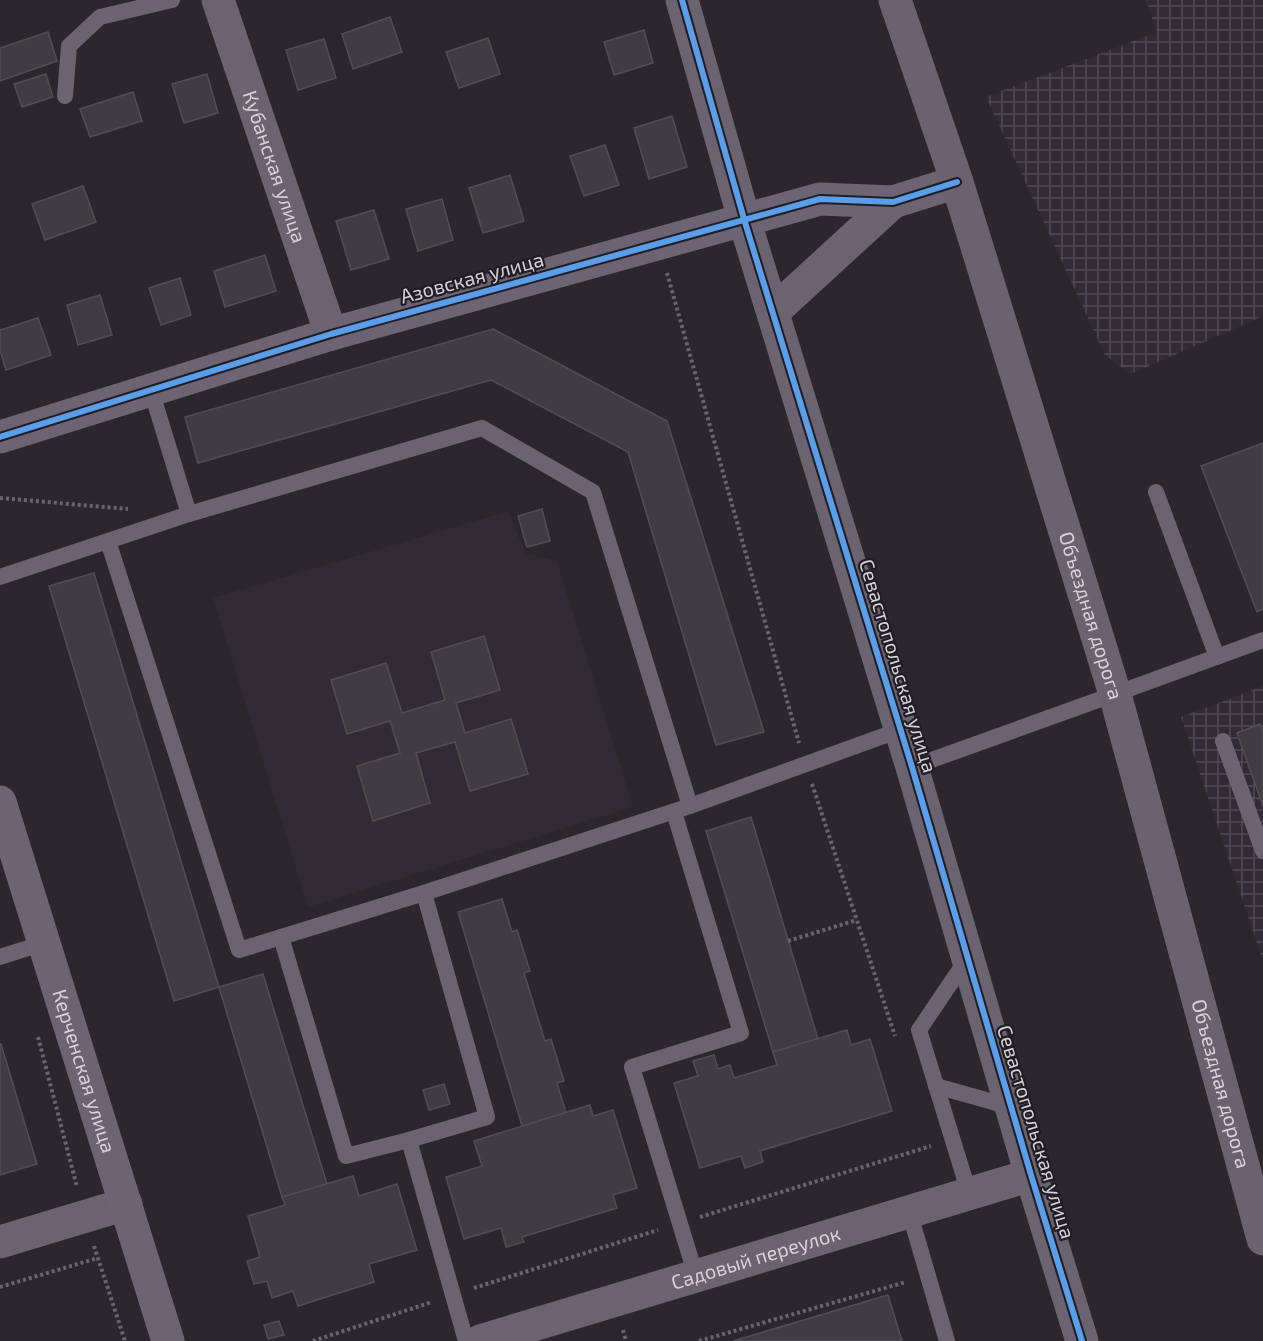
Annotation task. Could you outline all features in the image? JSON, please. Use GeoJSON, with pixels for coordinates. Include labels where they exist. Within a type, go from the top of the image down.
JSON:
{"type":"FeatureCollection","features":[{"type":"Feature","properties":{"kind":"main road","name":"Объездная дорога"},"geometry":{"type":"LineString","coordinates":[[895,0],[957,182],[1115,694],[1263,1239]]}},
{"type":"Feature","properties":{"kind":"street","name":"Кубанская улица"},"geometry":{"type":"LineString","coordinates":[[218,0],[331,334]]}},
{"type":"Feature","properties":{"kind":"street","name":"Севастопольская улица"},"geometry":{"type":"LineString","coordinates":[[682,0],[744,219],[912,767],[1082,1341]]}},
{"type":"Feature","properties":{"kind":"street","name":"Азовская улица"},"geometry":{"type":"LineString","coordinates":[[0,437],[331,334],[744,219],[820,199],[893,202],[957,182]]}},
{"type":"Feature","properties":{"kind":"street"},"geometry":{"type":"LineString","coordinates":[[773,312],[893,202]]}},
{"type":"Feature","properties":{"kind":"street","name":"Керченская улица"},"geometry":{"type":"LineString","coordinates":[[0,802],[168,1341]]}},
{"type":"Feature","properties":{"kind":"street","name":"Садовый переулок"},"geometry":{"type":"LineString","coordinates":[[480,1341],[1031,1174]]}},
{"type":"Feature","properties":{"kind":"street"},"geometry":{"type":"LineString","coordinates":[[0,1242],[126,1204]]}},
{"type":"Feature","properties":{"kind":"lane"},"geometry":{"type":"LineString","coordinates":[[65,96],[69,46],[99,17],[172,0]]}},
{"type":"Feature","properties":{"kind":"lane"},"geometry":{"type":"LineString","coordinates":[[151,390],[189,514]]}},
{"type":"Feature","properties":{"kind":"lane"},"geometry":{"type":"LineString","coordinates":[[0,577],[189,514],[482,428],[593,492],[682,809],[741,1033],[632,1067],[696,1276]]}},
{"type":"Feature","properties":{"kind":"lane"},"geometry":{"type":"LineString","coordinates":[[1156,492],[1217,657]]}},
{"type":"Feature","properties":{"kind":"lane"},"geometry":{"type":"LineString","coordinates":[[108,541],[239,950],[682,809],[900,730]]}},
{"type":"Feature","properties":{"kind":"lane"},"geometry":{"type":"LineString","coordinates":[[912,767],[1263,640]]}},
{"type":"Feature","properties":{"kind":"lane"},"geometry":{"type":"LineString","coordinates":[[1223,741],[1263,851]]}},
{"type":"Feature","properties":{"kind":"lane"},"geometry":{"type":"LineString","coordinates":[[282,937],[346,1156],[487,1117],[424,893]]}},
{"type":"Feature","properties":{"kind":"lane"},"geometry":{"type":"LineString","coordinates":[[0,957],[44,943]]}},
{"type":"Feature","properties":{"kind":"lane"},"geometry":{"type":"LineString","coordinates":[[967,959],[919,1030],[969,1193]]}},
{"type":"Feature","properties":{"kind":"lane"},"geometry":{"type":"LineString","coordinates":[[936,1086],[1011,1107]]}},
{"type":"Feature","properties":{"kind":"lane"},"geometry":{"type":"LineString","coordinates":[[409,1140],[466,1341]]}},
{"type":"Feature","properties":{"kind":"lane"},"geometry":{"type":"LineString","coordinates":[[909,1211],[947,1341]]}},
{"type":"Feature","properties":{"kind":"path"},"geometry":{"type":"LineString","coordinates":[[658,243],[805,764],[898,1044]]}},
{"type":"Feature","properties":{"kind":"path"},"geometry":{"type":"LineString","coordinates":[[0,498],[130,509]]}},
{"type":"Feature","properties":{"kind":"path"},"geometry":{"type":"LineString","coordinates":[[788,941],[856,920]]}},
{"type":"Feature","properties":{"kind":"path"},"geometry":{"type":"LineString","coordinates":[[37,1032],[85,1216],[125,1341]]}},
{"type":"Feature","properties":{"kind":"path"},"geometry":{"type":"LineString","coordinates":[[313,1341],[680,1223],[931,1146]]}},
{"type":"Feature","properties":{"kind":"path"},"geometry":{"type":"LineString","coordinates":[[0,1287],[98,1258]]}},
{"type":"Feature","properties":{"kind":"path"},"geometry":{"type":"LineString","coordinates":[[699,1341],[927,1275]]}},
{"type":"Feature","properties":{"kind":"shaded area"},"geometry":{"type":"Polygon","coordinates":[[[1146,0],[1263,0],[1263,316],[1131,374],[1105,355],[986,97],[1157,32],[1146,0]]]}},
{"type":"Feature","properties":{"kind":"shaded area"},"geometry":{"type":"Polygon","coordinates":[[[509,511],[525,553],[557,561],[633,807],[308,907],[213,598],[509,511]]]}},
{"type":"Feature","properties":{"kind":"shaded area"},"geometry":{"type":"Polygon","coordinates":[[[1263,686],[1263,961],[1181,717],[1263,686]]]}},
{"type":"Feature","properties":{"kind":"building"},"geometry":{"type":"Polygon","coordinates":[[[390,17],[402,52],[353,69],[342,34],[390,17]]]}},
{"type":"Feature","properties":{"kind":"building"},"geometry":{"type":"Polygon","coordinates":[[[644,30],[653,63],[614,75],[604,42],[644,30]]]}},
{"type":"Feature","properties":{"kind":"building"},"geometry":{"type":"Polygon","coordinates":[[[48,32],[57,61],[0,81],[0,48],[48,32]]]}},
{"type":"Feature","properties":{"kind":"building"},"geometry":{"type":"Polygon","coordinates":[[[488,38],[500,74],[459,88],[446,52],[488,38]]]}},
{"type":"Feature","properties":{"kind":"building"},"geometry":{"type":"Polygon","coordinates":[[[324,39],[336,78],[298,90],[286,50],[324,39]]]}},
{"type":"Feature","properties":{"kind":"building"},"geometry":{"type":"Polygon","coordinates":[[[46,74],[53,97],[22,107],[14,84],[46,74]]]}},
{"type":"Feature","properties":{"kind":"building"},"geometry":{"type":"Polygon","coordinates":[[[207,74],[218,113],[184,123],[172,84],[207,74]]]}},
{"type":"Feature","properties":{"kind":"building"},"geometry":{"type":"Polygon","coordinates":[[[133,92],[142,121],[90,137],[80,109],[133,92]]]}},
{"type":"Feature","properties":{"kind":"building"},"geometry":{"type":"Polygon","coordinates":[[[672,116],[687,167],[649,179],[634,128],[672,116]]]}},
{"type":"Feature","properties":{"kind":"building"},"geometry":{"type":"Polygon","coordinates":[[[605,145],[619,185],[584,196],[570,156],[605,145]]]}},
{"type":"Feature","properties":{"kind":"building"},"geometry":{"type":"Polygon","coordinates":[[[510,175],[524,221],[483,233],[469,188],[510,175]]]}},
{"type":"Feature","properties":{"kind":"building"},"geometry":{"type":"Polygon","coordinates":[[[83,186],[96,222],[45,240],[32,204],[83,186]]]}},
{"type":"Feature","properties":{"kind":"building"},"geometry":{"type":"Polygon","coordinates":[[[442,199],[453,240],[418,251],[406,209],[442,199]]]}},
{"type":"Feature","properties":{"kind":"building"},"geometry":{"type":"Polygon","coordinates":[[[374,210],[389,259],[351,270],[336,221],[374,210]]]}},
{"type":"Feature","properties":{"kind":"building"},"geometry":{"type":"Polygon","coordinates":[[[265,255],[276,291],[225,307],[214,271],[265,255]]]}},
{"type":"Feature","properties":{"kind":"building"},"geometry":{"type":"Polygon","coordinates":[[[180,278],[191,315],[161,325],[149,288],[180,278]]]}},
{"type":"Feature","properties":{"kind":"building"},"geometry":{"type":"Polygon","coordinates":[[[100,295],[112,335],[78,345],[67,305],[100,295]]]}},
{"type":"Feature","properties":{"kind":"building"},"geometry":{"type":"Polygon","coordinates":[[[38,318],[51,355],[6,370],[0,350],[0,330],[38,318]]]}},
{"type":"Feature","properties":{"kind":"building"},"geometry":{"type":"Polygon","coordinates":[[[493,329],[667,421],[764,732],[716,745],[628,452],[491,380],[198,463],[185,417],[493,329]]]}},
{"type":"Feature","properties":{"kind":"building"},"geometry":{"type":"Polygon","coordinates":[[[1263,443],[1263,609],[1257,612],[1201,466],[1263,443]]]}},
{"type":"Feature","properties":{"kind":"building"},"geometry":{"type":"Polygon","coordinates":[[[542,509],[550,541],[527,547],[518,516],[542,509]]]}},
{"type":"Feature","properties":{"kind":"building"},"geometry":{"type":"Polygon","coordinates":[[[94,573],[219,987],[174,1001],[49,586],[94,573]]]}},
{"type":"Feature","properties":{"kind":"building"},"geometry":{"type":"Polygon","coordinates":[[[484,636],[500,690],[456,703],[465,733],[511,719],[528,774],[470,791],[455,742],[416,753],[430,803],[373,821],[357,766],[400,753],[390,721],[347,734],[331,680],[386,663],[402,713],[445,700],[431,652],[484,636]]]}},
{"type":"Feature","properties":{"kind":"building"},"geometry":{"type":"Polygon","coordinates":[[[1260,724],[1263,731],[1263,806],[1237,733],[1260,724]]]}},
{"type":"Feature","properties":{"kind":"building"},"geometry":{"type":"Polygon","coordinates":[[[751,817],[818,1039],[773,1052],[706,831],[751,817]]]}},
{"type":"Feature","properties":{"kind":"building"},"geometry":{"type":"Polygon","coordinates":[[[502,899],[512,932],[517,930],[530,971],[524,973],[545,1041],[551,1039],[564,1081],[557,1083],[566,1113],[522,1126],[458,912],[502,899]]]}},
{"type":"Feature","properties":{"kind":"building"},"geometry":{"type":"Polygon","coordinates":[[[263,974],[327,1184],[282,1197],[219,987],[263,974]]]}},
{"type":"Feature","properties":{"kind":"building"},"geometry":{"type":"Polygon","coordinates":[[[847,1030],[851,1045],[870,1039],[892,1111],[760,1151],[763,1162],[745,1168],[741,1156],[700,1168],[674,1083],[698,1076],[693,1061],[714,1055],[718,1069],[730,1065],[734,1078],[777,1065],[773,1052],[847,1030]]]}},
{"type":"Feature","properties":{"kind":"building"},"geometry":{"type":"Polygon","coordinates":[[[0,1044],[37,1164],[0,1175],[0,1044]]]}},
{"type":"Feature","properties":{"kind":"building"},"geometry":{"type":"Polygon","coordinates":[[[444,1084],[450,1104],[429,1110],[423,1090],[444,1084]]]}},
{"type":"Feature","properties":{"kind":"building"},"geometry":{"type":"Polygon","coordinates":[[[590,1105],[593,1116],[613,1110],[637,1188],[613,1195],[617,1208],[522,1237],[524,1242],[506,1247],[501,1228],[464,1239],[446,1177],[482,1166],[474,1141],[590,1105]]]}},
{"type":"Feature","properties":{"kind":"building"},"geometry":{"type":"Polygon","coordinates":[[[353,1176],[359,1196],[397,1184],[417,1250],[369,1264],[374,1282],[298,1306],[293,1291],[272,1298],[267,1281],[254,1284],[247,1261],[260,1257],[248,1216],[285,1205],[282,1197],[353,1176]]]}},
{"type":"Feature","properties":{"kind":"building"},"geometry":{"type":"Polygon","coordinates":[[[888,1295],[902,1341],[733,1341],[888,1295]]]}},
{"type":"Feature","properties":{"kind":"building"},"geometry":{"type":"Polygon","coordinates":[[[279,1321],[284,1335],[268,1339],[264,1325],[279,1321]]]}},
{"type":"Feature","properties":{"kind":"cycle path"},"geometry":{"type":"LineString","coordinates":[[682,0],[744,219],[912,767],[1082,1341]]}},
{"type":"Feature","properties":{"kind":"cycle path"},"geometry":{"type":"LineString","coordinates":[[0,437],[331,334],[820,199],[893,202],[957,182]]}}]}
